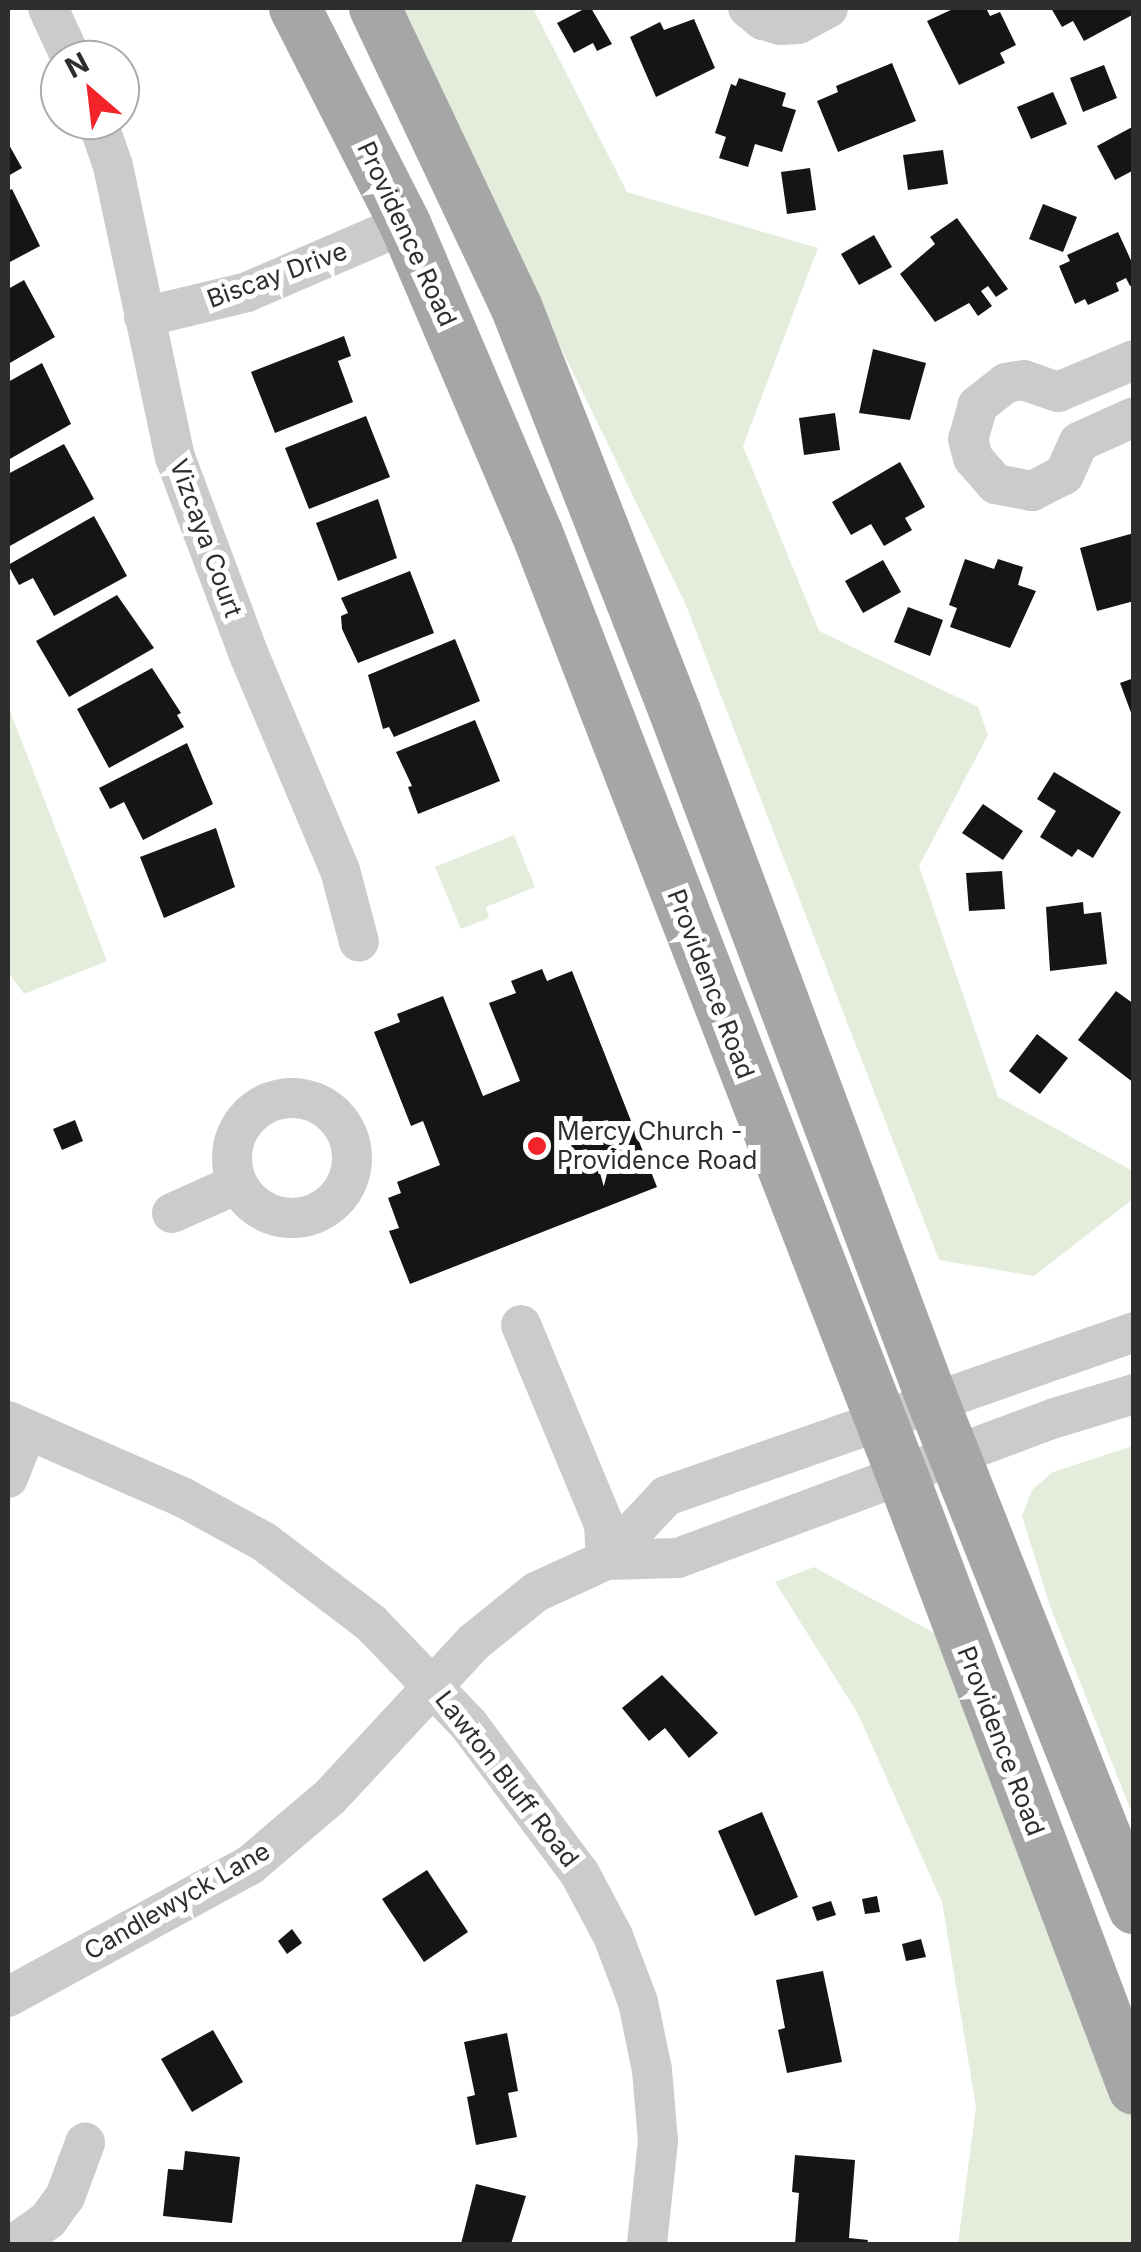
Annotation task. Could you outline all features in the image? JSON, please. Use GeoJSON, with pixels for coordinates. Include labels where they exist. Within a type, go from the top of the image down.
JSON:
{"type":"FeatureCollection","features":[{"type":"Feature","properties":{"kind":"main road","name":"Providence Road"},"geometry":{"type":"LineString","coordinates":[[295,8],[406,224],[544,550],[903,1477],[1134,2089]]}},
{"type":"Feature","properties":{"kind":"main road"},"geometry":{"type":"LineString","coordinates":[[375,8],[516,306],[689,750],[932,1400],[1134,1908]]}},
{"type":"Feature","properties":{"kind":"street"},"geometry":{"type":"LineString","coordinates":[[48,8],[63,40]]}},
{"type":"Feature","properties":{"kind":"street"},"geometry":{"type":"LineString","coordinates":[[748,8],[763,20],[780,25],[798,24],[828,8]]}},
{"type":"Feature","properties":{"kind":"street","name":"Vizcaya Court"},"geometry":{"type":"LineString","coordinates":[[105,140],[175,458],[249,655],[340,870],[359,942]]}},
{"type":"Feature","properties":{"kind":"street","name":"Biscay Drive"},"geometry":{"type":"LineString","coordinates":[[144,317],[247,292],[406,224]]}},
{"type":"Feature","properties":{"kind":"street"},"geometry":{"type":"LineString","coordinates":[[1058,392],[1134,360]]}},
{"type":"Feature","properties":{"kind":"street"},"geometry":{"type":"LineString","coordinates":[[1024,380],[1058,392],[1071,405],[1079,442],[1064,475],[1032,490],[996,484],[972,458],[970,422],[990,392],[1024,380]]}},
{"type":"Feature","properties":{"kind":"street"},"geometry":{"type":"LineString","coordinates":[[1079,442],[1134,418]]}},
{"type":"Feature","properties":{"kind":"street"},"geometry":{"type":"LineString","coordinates":[[172,1213],[237,1184]]}},
{"type":"Feature","properties":{"kind":"street"},"geometry":{"type":"LineString","coordinates":[[521,1325],[604,1524],[606,1560]]}},
{"type":"Feature","properties":{"kind":"street","name":"Candlewyck Lane"},"geometry":{"type":"LineString","coordinates":[[8,1997],[250,1865],[305,1822],[474,1642],[536,1592],[606,1560],[666,1496],[1134,1332]]}},
{"type":"Feature","properties":{"kind":"street","name":"Candlewyck Lane"},"geometry":{"type":"LineString","coordinates":[[606,1560],[678,1558],[1134,1394]]}},
{"type":"Feature","properties":{"kind":"street"},"geometry":{"type":"LineString","coordinates":[[8,1478],[17,1426]]}},
{"type":"Feature","properties":{"kind":"street","name":"Lawton Bluff Road"},"geometry":{"type":"LineString","coordinates":[[17,1426],[184,1498],[263,1542],[337,1594],[435,1685],[580,1874],[613,1936],[638,2002],[652,2070],[658,2142],[648,2244]]}},
{"type":"Feature","properties":{"kind":"street"},"geometry":{"type":"LineString","coordinates":[[14,2244],[48,2220],[65,2198],[85,2143]]}},
{"type":"Feature","properties":{"kind":"green space"},"geometry":{"type":"Polygon","coordinates":[[[396,8],[533,8],[627,192],[818,248],[743,446],[819,631],[978,707],[988,735],[919,866],[998,1097],[1133,1171],[1133,1199],[1034,1276],[939,1260],[685,603],[396,8]]]}},
{"type":"Feature","properties":{"kind":"green space"},"geometry":{"type":"Polygon","coordinates":[[[8,706],[107,961],[24,994],[8,972],[8,706]]]}},
{"type":"Feature","properties":{"kind":"green space"},"geometry":{"type":"Polygon","coordinates":[[[514,835],[535,887],[486,907],[489,918],[461,929],[435,867],[514,835]]]}},
{"type":"Feature","properties":{"kind":"green space"},"geometry":{"type":"Polygon","coordinates":[[[1134,1446],[1133,1816],[1050,1606],[1022,1516],[1032,1490],[1053,1472],[1134,1446]]]}},
{"type":"Feature","properties":{"kind":"green space"},"geometry":{"type":"Polygon","coordinates":[[[814,1567],[949,1641],[1133,2115],[1133,2244],[958,2244],[976,2107],[942,1902],[857,1712],[775,1582],[814,1567]]]}},
{"type":"Feature","properties":{"kind":"building"},"geometry":{"type":"Polygon","coordinates":[[[591,8],[612,44],[597,51],[593,43],[574,53],[557,23],[591,8]]]}},
{"type":"Feature","properties":{"kind":"building"},"geometry":{"type":"Polygon","coordinates":[[[955,8],[986,8],[990,16],[1000,12],[1016,45],[1000,53],[1005,63],[959,85],[927,21],[955,8]]]}},
{"type":"Feature","properties":{"kind":"building"},"geometry":{"type":"Polygon","coordinates":[[[1051,8],[1133,8],[1134,14],[1084,41],[1073,21],[1062,27],[1051,8]]]}},
{"type":"Feature","properties":{"kind":"building"},"geometry":{"type":"Polygon","coordinates":[[[694,19],[715,68],[656,97],[630,37],[660,22],[664,30],[694,19]]]}},
{"type":"Feature","properties":{"kind":"building"},"geometry":{"type":"Polygon","coordinates":[[[892,63],[916,121],[838,152],[817,101],[838,92],[836,86],[892,63]]]}},
{"type":"Feature","properties":{"kind":"building"},"geometry":{"type":"Polygon","coordinates":[[[1104,65],[1117,98],[1083,112],[1070,78],[1104,65]]]}},
{"type":"Feature","properties":{"kind":"building"},"geometry":{"type":"Polygon","coordinates":[[[739,78],[786,93],[782,106],[796,110],[782,152],[755,144],[748,167],[719,158],[726,137],[715,133],[731,84],[736,86],[739,78]]]}},
{"type":"Feature","properties":{"kind":"building"},"geometry":{"type":"Polygon","coordinates":[[[1053,92],[1067,124],[1031,139],[1017,107],[1053,92]]]}},
{"type":"Feature","properties":{"kind":"building"},"geometry":{"type":"Polygon","coordinates":[[[1134,126],[1134,170],[1115,180],[1097,146],[1134,126]]]}},
{"type":"Feature","properties":{"kind":"building"},"geometry":{"type":"Polygon","coordinates":[[[8,143],[22,168],[8,176],[8,143]]]}},
{"type":"Feature","properties":{"kind":"building"},"geometry":{"type":"Polygon","coordinates":[[[943,150],[948,184],[908,190],[903,155],[943,150]]]}},
{"type":"Feature","properties":{"kind":"building"},"geometry":{"type":"Polygon","coordinates":[[[810,168],[816,210],[787,214],[781,172],[810,168]]]}},
{"type":"Feature","properties":{"kind":"building"},"geometry":{"type":"Polygon","coordinates":[[[12,189],[40,246],[8,263],[8,191],[12,189]]]}},
{"type":"Feature","properties":{"kind":"building"},"geometry":{"type":"Polygon","coordinates":[[[1043,204],[1077,217],[1063,252],[1029,239],[1043,204]]]}},
{"type":"Feature","properties":{"kind":"building"},"geometry":{"type":"Polygon","coordinates":[[[957,218],[1008,289],[996,297],[988,286],[981,291],[992,306],[978,316],[969,303],[935,322],[900,274],[935,244],[930,237],[957,218]]]}},
{"type":"Feature","properties":{"kind":"building"},"geometry":{"type":"Polygon","coordinates":[[[1118,232],[1134,267],[1134,285],[1130,286],[1126,278],[1116,283],[1119,291],[1088,305],[1085,299],[1075,304],[1059,266],[1070,261],[1067,255],[1118,232]]]}},
{"type":"Feature","properties":{"kind":"building"},"geometry":{"type":"Polygon","coordinates":[[[874,235],[892,267],[859,285],[841,254],[874,235]]]}},
{"type":"Feature","properties":{"kind":"building"},"geometry":{"type":"Polygon","coordinates":[[[24,280],[55,337],[8,364],[8,289],[24,280]]]}},
{"type":"Feature","properties":{"kind":"building"},"geometry":{"type":"Polygon","coordinates":[[[344,336],[351,356],[338,361],[353,402],[275,433],[251,372],[344,336]]]}},
{"type":"Feature","properties":{"kind":"building"},"geometry":{"type":"Polygon","coordinates":[[[873,349],[926,363],[910,420],[859,413],[873,349]]]}},
{"type":"Feature","properties":{"kind":"building"},"geometry":{"type":"Polygon","coordinates":[[[42,363],[71,424],[8,460],[8,382],[42,363]]]}},
{"type":"Feature","properties":{"kind":"building"},"geometry":{"type":"Polygon","coordinates":[[[835,413],[840,450],[804,455],[799,418],[835,413]]]}},
{"type":"Feature","properties":{"kind":"building"},"geometry":{"type":"Polygon","coordinates":[[[366,416],[390,477],[309,509],[285,448],[366,416]]]}},
{"type":"Feature","properties":{"kind":"building"},"geometry":{"type":"Polygon","coordinates":[[[64,444],[94,499],[8,547],[8,474],[64,444]]]}},
{"type":"Feature","properties":{"kind":"building"},"geometry":{"type":"Polygon","coordinates":[[[900,462],[925,507],[905,518],[912,530],[884,546],[871,524],[851,535],[832,502],[900,462]]]}},
{"type":"Feature","properties":{"kind":"building"},"geometry":{"type":"Polygon","coordinates":[[[378,499],[397,558],[338,581],[316,523],[378,499]]]}},
{"type":"Feature","properties":{"kind":"building"},"geometry":{"type":"Polygon","coordinates":[[[94,516],[127,576],[54,616],[33,578],[19,585],[8,565],[94,516]]]}},
{"type":"Feature","properties":{"kind":"building"},"geometry":{"type":"Polygon","coordinates":[[[1134,533],[1134,601],[1097,611],[1080,548],[1134,533]]]}},
{"type":"Feature","properties":{"kind":"building"},"geometry":{"type":"Polygon","coordinates":[[[965,559],[994,569],[998,559],[1023,567],[1018,585],[1036,591],[1010,648],[950,627],[957,608],[949,605],[965,559]]]}},
{"type":"Feature","properties":{"kind":"building"},"geometry":{"type":"Polygon","coordinates":[[[883,560],[901,592],[863,613],[845,581],[883,560]]]}},
{"type":"Feature","properties":{"kind":"building"},"geometry":{"type":"Polygon","coordinates":[[[410,571],[434,633],[358,663],[342,629],[341,616],[348,613],[341,598],[410,571]]]}},
{"type":"Feature","properties":{"kind":"building"},"geometry":{"type":"Polygon","coordinates":[[[117,595],[154,648],[69,697],[36,641],[117,595]]]}},
{"type":"Feature","properties":{"kind":"building"},"geometry":{"type":"Polygon","coordinates":[[[908,607],[943,620],[930,656],[894,642],[908,607]]]}},
{"type":"Feature","properties":{"kind":"building"},"geometry":{"type":"Polygon","coordinates":[[[455,639],[480,701],[394,737],[389,727],[383,729],[368,675],[455,639]]]}},
{"type":"Feature","properties":{"kind":"building"},"geometry":{"type":"Polygon","coordinates":[[[152,668],[181,713],[177,715],[184,727],[109,768],[77,709],[152,668]]]}},
{"type":"Feature","properties":{"kind":"building"},"geometry":{"type":"Polygon","coordinates":[[[1134,678],[1134,717],[1133,718],[1120,683],[1134,678]]]}},
{"type":"Feature","properties":{"kind":"building"},"geometry":{"type":"Polygon","coordinates":[[[475,720],[500,781],[418,814],[408,787],[412,786],[396,752],[475,720]]]}},
{"type":"Feature","properties":{"kind":"building"},"geometry":{"type":"Polygon","coordinates":[[[187,743],[213,804],[143,840],[124,802],[110,809],[99,788],[187,743]]]}},
{"type":"Feature","properties":{"kind":"building"},"geometry":{"type":"Polygon","coordinates":[[[1054,772],[1121,812],[1093,858],[1078,849],[1072,857],[1040,837],[1056,811],[1037,799],[1054,772]]]}},
{"type":"Feature","properties":{"kind":"building"},"geometry":{"type":"Polygon","coordinates":[[[983,804],[1023,831],[1003,860],[962,833],[983,804]]]}},
{"type":"Feature","properties":{"kind":"building"},"geometry":{"type":"Polygon","coordinates":[[[216,828],[235,887],[164,918],[140,857],[216,828]]]}},
{"type":"Feature","properties":{"kind":"building"},"geometry":{"type":"Polygon","coordinates":[[[1002,871],[1005,909],[969,911],[966,873],[1002,871]]]}},
{"type":"Feature","properties":{"kind":"building"},"geometry":{"type":"Polygon","coordinates":[[[1083,902],[1084,914],[1101,912],[1107,964],[1050,971],[1046,907],[1083,902]]]}},
{"type":"Feature","properties":{"kind":"building","name":"Mercy Church - Providence Road"},"geometry":{"type":"Polygon","coordinates":[[[542,969],[547,981],[572,971],[657,1187],[410,1284],[389,1231],[399,1228],[388,1198],[401,1193],[397,1182],[440,1165],[423,1121],[411,1126],[374,1032],[400,1022],[397,1014],[443,996],[483,1096],[520,1081],[489,1003],[516,993],[511,981],[542,969]]]}},
{"type":"Feature","properties":{"kind":"building"},"geometry":{"type":"Polygon","coordinates":[[[1116,991],[1134,1004],[1134,1083],[1078,1040],[1116,991]]]}},
{"type":"Feature","properties":{"kind":"building"},"geometry":{"type":"Polygon","coordinates":[[[1037,1034],[1068,1058],[1040,1094],[1009,1071],[1037,1034]]]}},
{"type":"Feature","properties":{"kind":"building"},"geometry":{"type":"Polygon","coordinates":[[[75,1120],[83,1141],[62,1150],[53,1129],[75,1120]]]}},
{"type":"Feature","properties":{"kind":"building"},"geometry":{"type":"Polygon","coordinates":[[[662,1675],[718,1733],[689,1758],[665,1728],[649,1741],[622,1708],[662,1675]]]}},
{"type":"Feature","properties":{"kind":"building"},"geometry":{"type":"Polygon","coordinates":[[[762,1812],[798,1897],[755,1916],[718,1831],[762,1812]]]}},
{"type":"Feature","properties":{"kind":"building"},"geometry":{"type":"Polygon","coordinates":[[[427,1870],[468,1932],[424,1962],[382,1899],[427,1870]]]}},
{"type":"Feature","properties":{"kind":"building"},"geometry":{"type":"Polygon","coordinates":[[[877,1896],[880,1912],[865,1914],[862,1899],[877,1896]]]}},
{"type":"Feature","properties":{"kind":"building"},"geometry":{"type":"Polygon","coordinates":[[[831,1901],[836,1915],[817,1921],[812,1907],[831,1901]]]}},
{"type":"Feature","properties":{"kind":"building"},"geometry":{"type":"Polygon","coordinates":[[[292,1929],[302,1943],[287,1954],[278,1941],[292,1929]]]}},
{"type":"Feature","properties":{"kind":"building"},"geometry":{"type":"Polygon","coordinates":[[[921,1939],[926,1957],[906,1961],[902,1944],[921,1939]]]}},
{"type":"Feature","properties":{"kind":"building"},"geometry":{"type":"Polygon","coordinates":[[[823,1971],[842,2062],[787,2073],[778,2030],[785,2028],[776,1980],[823,1971]]]}},
{"type":"Feature","properties":{"kind":"building"},"geometry":{"type":"Polygon","coordinates":[[[213,2030],[243,2082],[192,2112],[161,2059],[213,2030]]]}},
{"type":"Feature","properties":{"kind":"building"},"geometry":{"type":"Polygon","coordinates":[[[507,2033],[518,2091],[508,2093],[517,2137],[476,2145],[467,2097],[475,2095],[464,2042],[507,2033]]]}},
{"type":"Feature","properties":{"kind":"building"},"geometry":{"type":"Polygon","coordinates":[[[185,2151],[240,2157],[232,2223],[163,2216],[168,2169],[183,2170],[185,2151]]]}},
{"type":"Feature","properties":{"kind":"building"},"geometry":{"type":"Polygon","coordinates":[[[795,2155],[855,2160],[849,2238],[868,2240],[867,2244],[795,2244],[799,2193],[792,2192],[795,2155]]]}},
{"type":"Feature","properties":{"kind":"building"},"geometry":{"type":"Polygon","coordinates":[[[476,2184],[526,2196],[511,2244],[461,2244],[476,2184]]]}},
{"type":"Feature","properties":{"kind":"place","name":"Mercy Church - Providence Road"},"geometry":{"type":"Point","coordinates":[537,1146]}}]}
